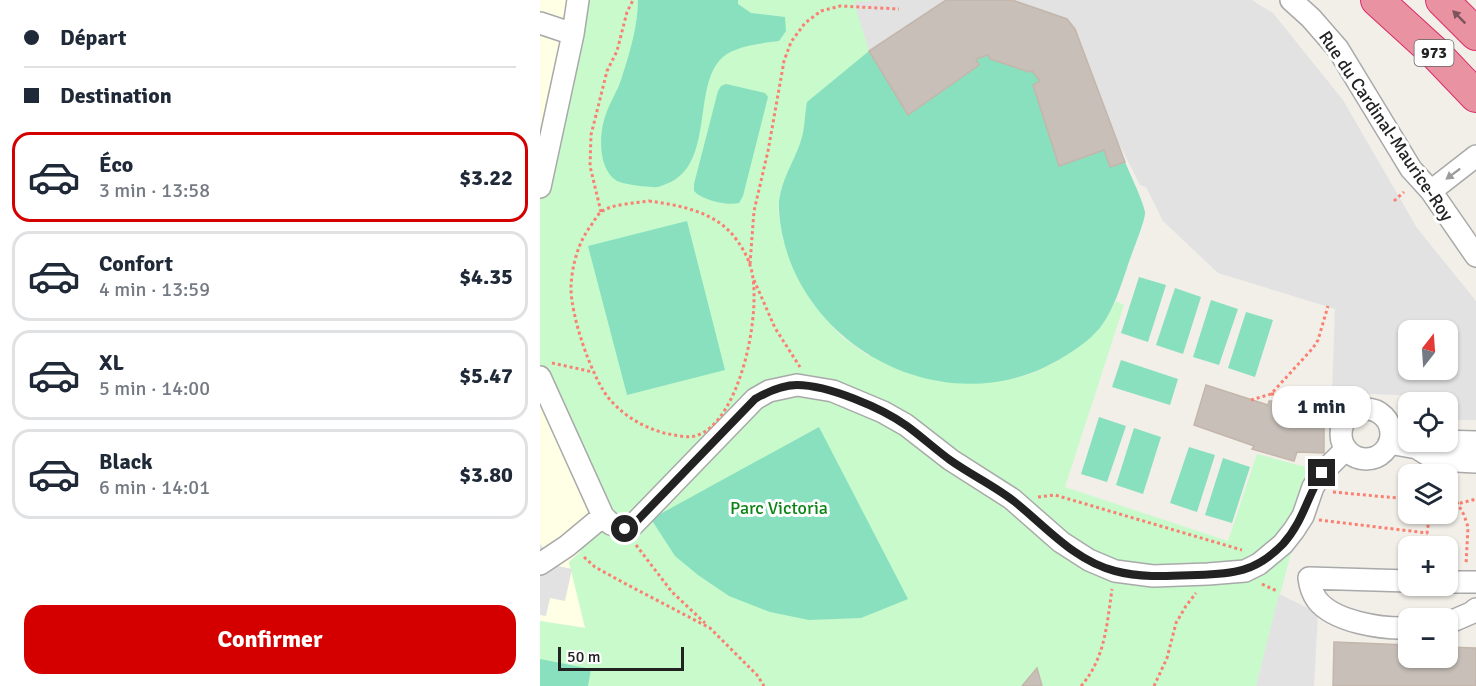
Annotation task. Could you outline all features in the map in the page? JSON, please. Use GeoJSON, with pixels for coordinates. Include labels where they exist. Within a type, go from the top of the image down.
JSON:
{"type":"FeatureCollection","features":[{"type":"Feature","properties":{"kind":"highway","name":"973"},"geometry":{"type":"LineString","coordinates":[[1377,0],[1476,96]]}},
{"type":"Feature","properties":{"kind":"highway","name":"973"},"geometry":{"type":"LineString","coordinates":[[1442,0],[1476,34]]}},
{"type":"Feature","properties":{"kind":"street"},"geometry":{"type":"LineString","coordinates":[[540,187],[547,119],[573,34],[578,0]]}},
{"type":"Feature","properties":{"kind":"street","name":"Rue du Cardinal-Maurice-Roy"},"geometry":{"type":"LineString","coordinates":[[1291,0],[1311,18],[1338,49],[1411,169],[1431,191],[1476,256]]}},
{"type":"Feature","properties":{"kind":"street"},"geometry":{"type":"LineString","coordinates":[[540,23],[573,34]]}},
{"type":"Feature","properties":{"kind":"street"},"geometry":{"type":"LineString","coordinates":[[1431,191],[1476,156]]}},
{"type":"Feature","properties":{"kind":"street"},"geometry":{"type":"LineString","coordinates":[[545,369],[603,516],[611,524],[625,529],[633,525],[755,399],[769,391],[797,385],[832,390],[883,412],[906,425],[951,460],[1012,500],[1061,542],[1089,560],[1115,571],[1153,576],[1213,574],[1245,570],[1259,564],[1283,544],[1303,516],[1312,490],[1322,473],[1346,449]]}},
{"type":"Feature","properties":{"kind":"street"},"geometry":{"type":"LineString","coordinates":[[1358,410],[1374,410],[1381,414],[1390,427],[1389,443],[1373,458],[1358,458],[1346,449],[1342,442],[1341,427],[1345,419],[1358,410]]}},
{"type":"Feature","properties":{"kind":"street"},"geometry":{"type":"LineString","coordinates":[[1458,442],[1476,442]]}},
{"type":"Feature","properties":{"kind":"street"},"geometry":{"type":"LineString","coordinates":[[1389,443],[1398,445]]}},
{"type":"Feature","properties":{"kind":"street"},"geometry":{"type":"LineString","coordinates":[[1423,452],[1436,460],[1476,462]]}},
{"type":"Feature","properties":{"kind":"street"},"geometry":{"type":"LineString","coordinates":[[540,564],[567,546],[603,516]]}},
{"type":"Feature","properties":{"kind":"street"},"geometry":{"type":"LineString","coordinates":[[1398,581],[1309,578],[1315,598],[1322,606],[1370,626],[1398,627]]}},
{"type":"Feature","properties":{"kind":"street"},"geometry":{"type":"LineString","coordinates":[[1458,619],[1476,609]]}},
{"type":"Feature","properties":{"kind":"path"},"geometry":{"type":"LineString","coordinates":[[601,212],[590,166],[591,135],[605,79],[617,51],[627,12],[633,0]]}},
{"type":"Feature","properties":{"kind":"path"},"geometry":{"type":"LineString","coordinates":[[750,266],[754,211],[768,151],[784,61],[790,42],[805,23],[821,10],[840,6],[899,9]]}},
{"type":"Feature","properties":{"kind":"path"},"geometry":{"type":"LineString","coordinates":[[1394,201],[1404,192]]}},
{"type":"Feature","properties":{"kind":"path"},"geometry":{"type":"LineString","coordinates":[[649,201],[680,206],[711,218],[731,233],[750,266],[754,304],[741,379],[729,405],[707,432],[693,436],[675,436],[649,429],[630,418],[609,399],[593,372],[574,311],[571,288],[574,262],[585,234],[601,212],[623,205],[649,201]]}},
{"type":"Feature","properties":{"kind":"path"},"geometry":{"type":"LineString","coordinates":[[753,279],[775,328],[802,369]]}},
{"type":"Feature","properties":{"kind":"path"},"geometry":{"type":"LineString","coordinates":[[1271,394],[1313,348],[1318,340],[1328,306]]}},
{"type":"Feature","properties":{"kind":"path"},"geometry":{"type":"LineString","coordinates":[[545,369],[593,372]]}},
{"type":"Feature","properties":{"kind":"path"},"geometry":{"type":"LineString","coordinates":[[1251,400],[1271,394],[1342,396],[1341,427]]}},
{"type":"Feature","properties":{"kind":"path"},"geometry":{"type":"LineString","coordinates":[[1312,490],[1398,498]]}},
{"type":"Feature","properties":{"kind":"path"},"geometry":{"type":"LineString","coordinates":[[1012,500],[1055,495],[1240,550]]}},
{"type":"Feature","properties":{"kind":"path"},"geometry":{"type":"LineString","coordinates":[[1458,504],[1476,499]]}},
{"type":"Feature","properties":{"kind":"path"},"geometry":{"type":"LineString","coordinates":[[1458,506],[1468,527],[1471,575]]}},
{"type":"Feature","properties":{"kind":"path"},"geometry":{"type":"LineString","coordinates":[[1320,520],[1427,533],[1428,524]]}},
{"type":"Feature","properties":{"kind":"path"},"geometry":{"type":"LineString","coordinates":[[625,529],[672,592],[757,675],[764,686]]}},
{"type":"Feature","properties":{"kind":"path"},"geometry":{"type":"LineString","coordinates":[[567,546],[605,573],[710,628]]}},
{"type":"Feature","properties":{"kind":"path"},"geometry":{"type":"LineString","coordinates":[[1081,686],[1093,671],[1100,655],[1115,571]]}},
{"type":"Feature","properties":{"kind":"path"},"geometry":{"type":"LineString","coordinates":[[1154,686],[1167,658],[1176,623],[1186,606],[1213,574]]}},
{"type":"Feature","properties":{"kind":"shaded area"},"geometry":{"type":"Polygon","coordinates":[[[540,0],[578,0],[540,187],[540,0]]]}},
{"type":"Feature","properties":{"kind":"shaded area"},"geometry":{"type":"Polygon","coordinates":[[[946,0],[869,51],[854,2],[946,0]]]}},
{"type":"Feature","properties":{"kind":"shaded area"},"geometry":{"type":"Polygon","coordinates":[[[1012,0],[1252,0],[1273,13],[1343,100],[1417,228],[1476,301],[1476,420],[1458,420],[1458,392],[1398,392],[1398,395],[1332,392],[1335,309],[1218,273],[1163,221],[1146,187],[1140,185],[1114,134],[1075,29],[1067,19],[1012,0]]]}},
{"type":"Feature","properties":{"kind":"shaded area"},"geometry":{"type":"Polygon","coordinates":[[[540,377],[603,516],[579,553],[569,562],[586,628],[540,621],[540,377]]]}},
{"type":"Feature","properties":{"kind":"shaded area"},"geometry":{"type":"Polygon","coordinates":[[[540,544],[558,566],[572,569],[565,601],[550,598],[546,616],[540,615],[540,544]]]}},
{"type":"Feature","properties":{"kind":"shaded area"},"geometry":{"type":"Polygon","coordinates":[[[1279,594],[1318,613],[1314,686],[1256,686],[1279,594]]]}},
{"type":"Feature","properties":{"kind":"green space","name":"Parc Victoria"},"geometry":{"type":"Polygon","coordinates":[[[578,0],[880,0],[869,51],[781,189],[778,209],[783,239],[811,301],[840,335],[867,355],[1001,381],[1030,374],[1056,362],[1101,327],[1116,301],[1124,305],[1065,487],[1228,541],[1257,454],[1313,469],[1256,686],[540,686],[540,621],[585,628],[569,562],[579,553],[603,516],[540,377],[540,187],[578,0]]]}},
{"type":"Feature","properties":{"kind":"green space"},"geometry":{"type":"Polygon","coordinates":[[[638,0],[738,0],[738,4],[751,13],[785,17],[786,31],[779,41],[735,50],[723,57],[713,69],[698,143],[692,160],[681,174],[666,184],[656,187],[617,181],[606,168],[601,150],[604,122],[619,84],[635,31],[638,0]]]}},
{"type":"Feature","properties":{"kind":"green space"},"geometry":{"type":"Polygon","coordinates":[[[946,0],[1012,0],[1067,19],[1075,29],[1145,212],[1141,230],[1116,298],[1097,331],[1075,349],[1043,368],[999,381],[955,383],[912,374],[872,356],[836,330],[808,296],[788,256],[779,211],[784,181],[803,133],[807,102],[869,51],[946,0]]]}},
{"type":"Feature","properties":{"kind":"green space"},"geometry":{"type":"Polygon","coordinates":[[[726,84],[765,93],[768,97],[743,196],[739,203],[734,204],[709,200],[694,191],[718,91],[726,84]]]}},
{"type":"Feature","properties":{"kind":"green space"},"geometry":{"type":"Polygon","coordinates":[[[687,221],[725,370],[627,395],[588,246],[687,221]]]}},
{"type":"Feature","properties":{"kind":"green space"},"geometry":{"type":"Polygon","coordinates":[[[1139,277],[1166,285],[1148,342],[1121,333],[1139,277]]]}},
{"type":"Feature","properties":{"kind":"green space"},"geometry":{"type":"Polygon","coordinates":[[[1175,288],[1201,297],[1183,354],[1156,345],[1175,288]]]}},
{"type":"Feature","properties":{"kind":"green space"},"geometry":{"type":"Polygon","coordinates":[[[1211,300],[1238,309],[1219,365],[1193,357],[1211,300]]]}},
{"type":"Feature","properties":{"kind":"green space"},"geometry":{"type":"Polygon","coordinates":[[[1246,312],[1273,320],[1255,377],[1228,368],[1246,312]]]}},
{"type":"Feature","properties":{"kind":"green space"},"geometry":{"type":"Polygon","coordinates":[[[1121,360],[1178,379],[1170,405],[1112,387],[1121,360]]]}},
{"type":"Feature","properties":{"kind":"green space"},"geometry":{"type":"Polygon","coordinates":[[[1099,417],[1126,426],[1107,482],[1081,474],[1099,417]]]}},
{"type":"Feature","properties":{"kind":"green space"},"geometry":{"type":"Polygon","coordinates":[[[819,427],[908,599],[861,618],[809,620],[770,612],[729,596],[675,556],[651,519],[819,427]]]}},
{"type":"Feature","properties":{"kind":"green space"},"geometry":{"type":"Polygon","coordinates":[[[1134,428],[1161,437],[1143,494],[1116,485],[1134,428]]]}},
{"type":"Feature","properties":{"kind":"green space"},"geometry":{"type":"Polygon","coordinates":[[[1189,447],[1215,455],[1197,512],[1170,503],[1189,447]]]}},
{"type":"Feature","properties":{"kind":"green space"},"geometry":{"type":"Polygon","coordinates":[[[1223,458],[1250,467],[1232,523],[1205,515],[1223,458]]]}},
{"type":"Feature","properties":{"kind":"green space"},"geometry":{"type":"Polygon","coordinates":[[[540,659],[591,669],[588,686],[540,686],[540,659]]]}},
{"type":"Feature","properties":{"kind":"building"},"geometry":{"type":"Polygon","coordinates":[[[946,0],[1012,0],[1067,19],[1075,29],[1125,162],[1110,167],[1104,150],[1059,166],[1033,85],[1040,81],[1032,71],[990,59],[988,55],[976,59],[979,65],[908,115],[869,51],[946,0]]]}},
{"type":"Feature","properties":{"kind":"building"},"geometry":{"type":"Polygon","coordinates":[[[1206,385],[1268,405],[1269,401],[1319,400],[1324,405],[1324,453],[1297,452],[1294,461],[1252,449],[1254,446],[1194,425],[1206,385]]]}},
{"type":"Feature","properties":{"kind":"building"},"geometry":{"type":"Polygon","coordinates":[[[1334,642],[1398,645],[1398,668],[1458,668],[1458,647],[1476,648],[1476,686],[1333,686],[1334,642]]]}},
{"type":"Feature","properties":{"kind":"building"},"geometry":{"type":"Polygon","coordinates":[[[1037,668],[1042,686],[1022,686],[1037,668]]]}},
{"type":"Feature","properties":{"kind":"route"},"geometry":{"type":"LineString","coordinates":[[625,529],[633,525],[755,399],[769,391],[797,385],[832,390],[883,412],[906,425],[951,460],[1012,500],[1061,542],[1089,560],[1115,571],[1153,576],[1208,574],[1245,570],[1259,564],[1283,544],[1294,530],[1303,516],[1313,487],[1322,473]]}}]}
